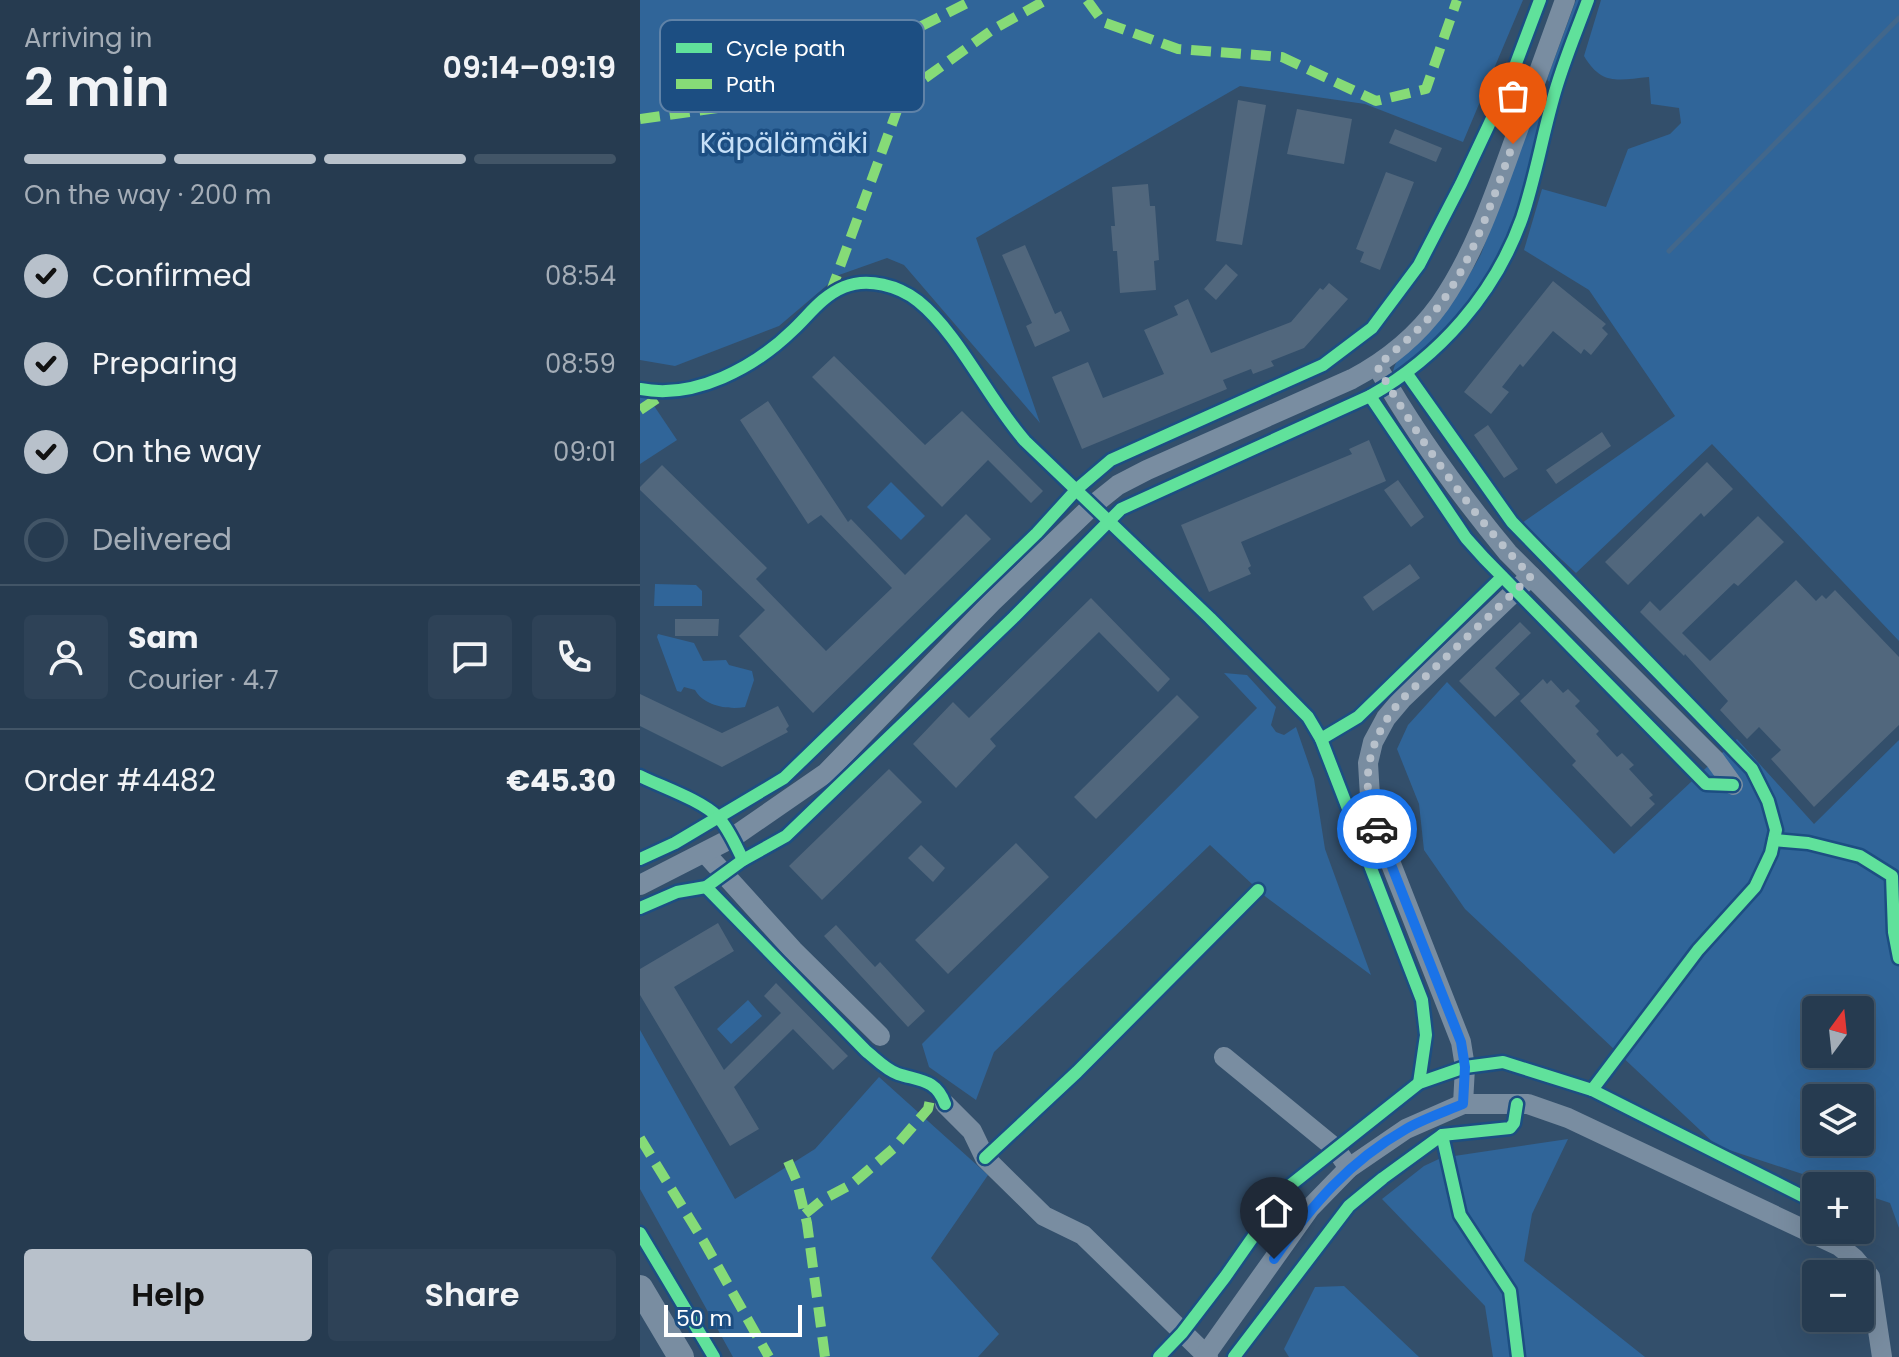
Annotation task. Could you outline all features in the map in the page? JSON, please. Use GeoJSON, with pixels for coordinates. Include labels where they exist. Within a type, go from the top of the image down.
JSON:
{"type":"FeatureCollection","features":[{"type":"Feature","properties":{"kind":"street"},"geometry":{"type":"LineString","coordinates":[[640,885],[706,854],[826,773],[992,602],[1118,485],[1377,366],[1409,339],[1429,317],[1459,273],[1493,198],[1565,0]]}},
{"type":"Feature","properties":{"kind":"street"},"geometry":{"type":"LineString","coordinates":[[1377,366],[1481,520],[1531,576],[1715,760],[1733,785]]}},
{"type":"Feature","properties":{"kind":"street"},"geometry":{"type":"LineString","coordinates":[[1463,1104],[1465,1067],[1461,1042],[1371,813],[1368,763],[1373,742],[1386,718],[1402,699],[1531,576]]}},
{"type":"Feature","properties":{"kind":"street"},"geometry":{"type":"LineString","coordinates":[[706,854],[793,950],[880,1036]]}},
{"type":"Feature","properties":{"kind":"street"},"geometry":{"type":"LineString","coordinates":[[1224,1057],[1335,1148],[1349,1168]]}},
{"type":"Feature","properties":{"kind":"street"},"geometry":{"type":"LineString","coordinates":[[945,1104],[972,1131],[985,1158],[1044,1216],[1083,1235],[1206,1356],[1310,1208],[1349,1168],[1406,1129],[1463,1104],[1528,1104],[1568,1118],[1839,1246],[1870,1277],[1882,1357]]}},
{"type":"Feature","properties":{"kind":"street"},"geometry":{"type":"LineString","coordinates":[[640,1288],[681,1357]]}},
{"type":"Feature","properties":{"kind":"green space","name":"Käpälämäki"},"geometry":{"type":"Polygon","coordinates":[[[640,0],[1523,0],[1463,142],[1365,104],[1240,86],[976,238],[1040,423],[904,265],[887,258],[839,275],[779,326],[675,366],[640,360],[640,0]]]}},
{"type":"Feature","properties":{"kind":"green space"},"geometry":{"type":"Polygon","coordinates":[[[1576,0],[1583,0],[1552,86],[1547,79],[1576,0]]]}},
{"type":"Feature","properties":{"kind":"green space"},"geometry":{"type":"Polygon","coordinates":[[[1601,0],[1899,0],[1899,641],[1712,444],[1576,573],[1522,523],[1675,416],[1589,290],[1524,250],[1542,189],[1606,207],[1628,149],[1670,134],[1681,123],[1679,108],[1651,104],[1649,77],[1620,80],[1604,77],[1584,56],[1601,0]]]}},
{"type":"Feature","properties":{"kind":"green space"},"geometry":{"type":"Polygon","coordinates":[[[1548,102],[1514,217],[1498,256],[1478,292],[1454,325],[1426,353],[1393,375],[1400,358],[1442,312],[1474,267],[1538,103],[1548,102]]]}},
{"type":"Feature","properties":{"kind":"green space"},"geometry":{"type":"Polygon","coordinates":[[[640,385],[677,440],[640,464],[640,385]]]}},
{"type":"Feature","properties":{"kind":"green space"},"geometry":{"type":"Polygon","coordinates":[[[891,482],[925,516],[901,540],[867,507],[891,482]]]}},
{"type":"Feature","properties":{"kind":"green space"},"geometry":{"type":"Polygon","coordinates":[[[655,584],[696,585],[702,591],[702,606],[654,606],[655,584]]]}},
{"type":"Feature","properties":{"kind":"green space"},"geometry":{"type":"Polygon","coordinates":[[[658,634],[694,643],[703,661],[726,660],[729,665],[752,671],[754,680],[745,707],[717,706],[704,700],[695,690],[684,687],[681,692],[677,691],[658,634]]]}},
{"type":"Feature","properties":{"kind":"green space"},"geometry":{"type":"Polygon","coordinates":[[[1224,673],[1247,675],[1276,707],[1271,725],[1276,732],[1284,735],[1296,727],[1314,779],[1325,849],[1371,975],[1266,897],[1210,845],[994,1052],[976,1100],[929,1067],[922,1044],[1257,708],[1224,673]]]}},
{"type":"Feature","properties":{"kind":"green space"},"geometry":{"type":"Polygon","coordinates":[[[1447,682],[1614,854],[1737,739],[1814,824],[1899,740],[1899,1228],[1890,1203],[1874,1198],[1874,1172],[1802,1174],[1717,1146],[1465,909],[1424,850],[1419,804],[1397,749],[1408,725],[1447,682]]]}},
{"type":"Feature","properties":{"kind":"green space"},"geometry":{"type":"Polygon","coordinates":[[[748,1000],[762,1016],[731,1044],[717,1029],[748,1000]]]}},
{"type":"Feature","properties":{"kind":"green space"},"geometry":{"type":"Polygon","coordinates":[[[640,1030],[735,1199],[815,1149],[879,1077],[988,1175],[931,1258],[999,1334],[978,1357],[733,1357],[640,1189],[640,1030]]]}},
{"type":"Feature","properties":{"kind":"green space"},"geometry":{"type":"Polygon","coordinates":[[[1568,1139],[1532,1214],[1524,1261],[1645,1357],[1493,1357],[1485,1306],[1382,1199],[1424,1166],[1441,1158],[1568,1139]]]}},
{"type":"Feature","properties":{"kind":"green space"},"geometry":{"type":"Polygon","coordinates":[[[1344,1286],[1419,1357],[1289,1357],[1284,1349],[1315,1287],[1344,1286]]]}},
{"type":"Feature","properties":{"kind":"building"},"geometry":{"type":"Polygon","coordinates":[[[1238,100],[1266,105],[1242,245],[1216,241],[1238,100]]]}},
{"type":"Feature","properties":{"kind":"building"},"geometry":{"type":"Polygon","coordinates":[[[1297,109],[1352,119],[1344,164],[1287,154],[1297,109]]]}},
{"type":"Feature","properties":{"kind":"building"},"geometry":{"type":"Polygon","coordinates":[[[1395,129],[1442,148],[1436,162],[1389,143],[1395,129]]]}},
{"type":"Feature","properties":{"kind":"building"},"geometry":{"type":"Polygon","coordinates":[[[1386,172],[1414,182],[1380,270],[1360,262],[1364,252],[1356,249],[1386,172]]]}},
{"type":"Feature","properties":{"kind":"building"},"geometry":{"type":"Polygon","coordinates":[[[1148,184],[1150,206],[1155,206],[1159,260],[1154,261],[1156,290],[1120,293],[1117,251],[1113,251],[1111,226],[1115,226],[1112,187],[1148,184]]]}},
{"type":"Feature","properties":{"kind":"building"},"geometry":{"type":"Polygon","coordinates":[[[1025,245],[1055,314],[1061,311],[1070,331],[1035,347],[1026,326],[1032,323],[1002,255],[1025,245]]]}},
{"type":"Feature","properties":{"kind":"building"},"geometry":{"type":"Polygon","coordinates":[[[1226,264],[1238,275],[1216,300],[1204,289],[1226,264]]]}},
{"type":"Feature","properties":{"kind":"building"},"geometry":{"type":"Polygon","coordinates":[[[1553,281],[1606,324],[1602,328],[1608,334],[1591,355],[1584,349],[1581,354],[1553,331],[1502,387],[1509,392],[1491,414],[1464,392],[1553,281]]]}},
{"type":"Feature","properties":{"kind":"building"},"geometry":{"type":"Polygon","coordinates":[[[1329,283],[1348,299],[1304,348],[1271,361],[1274,366],[1253,374],[1251,369],[1223,380],[1227,389],[1082,449],[1052,377],[1088,362],[1103,398],[1164,374],[1144,330],[1178,315],[1174,306],[1188,299],[1211,353],[1291,322],[1320,288],[1323,290],[1329,283]]]}},
{"type":"Feature","properties":{"kind":"building"},"geometry":{"type":"Polygon","coordinates":[[[834,356],[925,445],[962,411],[1043,491],[1031,503],[988,460],[942,507],[812,377],[834,356]]]}},
{"type":"Feature","properties":{"kind":"building"},"geometry":{"type":"Polygon","coordinates":[[[768,401],[848,522],[851,519],[905,575],[966,514],[991,539],[813,713],[739,636],[765,610],[640,490],[662,465],[767,568],[756,579],[826,651],[892,588],[821,515],[808,524],[740,420],[768,401]]]}},
{"type":"Feature","properties":{"kind":"building"},"geometry":{"type":"Polygon","coordinates":[[[1488,425],[1518,469],[1504,478],[1474,435],[1488,425]]]}},
{"type":"Feature","properties":{"kind":"building"},"geometry":{"type":"Polygon","coordinates":[[[1602,432],[1611,446],[1556,484],[1546,470],[1602,432]]]}},
{"type":"Feature","properties":{"kind":"building"},"geometry":{"type":"Polygon","coordinates":[[[1369,440],[1386,481],[1241,542],[1251,574],[1209,592],[1181,525],[1352,454],[1349,449],[1369,440]]]}},
{"type":"Feature","properties":{"kind":"building"},"geometry":{"type":"Polygon","coordinates":[[[1707,462],[1733,489],[1704,517],[1701,513],[1628,585],[1605,562],[1707,462]]]}},
{"type":"Feature","properties":{"kind":"building"},"geometry":{"type":"Polygon","coordinates":[[[1398,480],[1424,517],[1411,527],[1384,490],[1398,480]]]}},
{"type":"Feature","properties":{"kind":"building"},"geometry":{"type":"Polygon","coordinates":[[[1758,516],[1784,542],[1738,586],[1734,583],[1682,633],[1710,661],[1796,580],[1816,601],[1822,595],[1826,599],[1835,590],[1899,657],[1899,725],[1814,807],[1771,759],[1781,750],[1759,727],[1747,739],[1720,710],[1728,701],[1685,654],[1640,612],[1650,601],[1660,611],[1758,516]]]}},
{"type":"Feature","properties":{"kind":"building"},"geometry":{"type":"Polygon","coordinates":[[[1410,564],[1420,578],[1373,611],[1363,597],[1410,564]]]}},
{"type":"Feature","properties":{"kind":"building"},"geometry":{"type":"Polygon","coordinates":[[[1091,598],[1170,679],[1158,692],[1099,632],[990,739],[996,746],[956,788],[913,744],[953,702],[969,718],[1091,598]]]}},
{"type":"Feature","properties":{"kind":"building"},"geometry":{"type":"Polygon","coordinates":[[[675,619],[719,619],[718,636],[675,636],[675,619]]]}},
{"type":"Feature","properties":{"kind":"building"},"geometry":{"type":"Polygon","coordinates":[[[1520,622],[1531,633],[1495,668],[1520,694],[1495,717],[1459,681],[1520,622]]]}},
{"type":"Feature","properties":{"kind":"building"},"geometry":{"type":"Polygon","coordinates":[[[1543,679],[1547,684],[1551,680],[1563,693],[1568,689],[1580,701],[1575,706],[1599,731],[1596,734],[1617,757],[1622,753],[1634,765],[1629,769],[1653,795],[1649,798],[1655,804],[1631,827],[1572,765],[1576,761],[1520,701],[1543,679]]]}},
{"type":"Feature","properties":{"kind":"building"},"geometry":{"type":"Polygon","coordinates":[[[640,694],[722,733],[778,706],[789,726],[786,729],[788,732],[722,767],[640,726],[640,694]]]}},
{"type":"Feature","properties":{"kind":"building"},"geometry":{"type":"Polygon","coordinates":[[[1177,695],[1199,717],[1096,819],[1074,797],[1177,695]]]}},
{"type":"Feature","properties":{"kind":"building"},"geometry":{"type":"Polygon","coordinates":[[[889,769],[922,802],[822,900],[789,866],[889,769]]]}},
{"type":"Feature","properties":{"kind":"building"},"geometry":{"type":"Polygon","coordinates":[[[1016,843],[1049,877],[948,974],[915,940],[1016,843]]]}},
{"type":"Feature","properties":{"kind":"building"},"geometry":{"type":"Polygon","coordinates":[[[921,845],[945,868],[933,882],[908,858],[921,845]]]}},
{"type":"Feature","properties":{"kind":"building"},"geometry":{"type":"Polygon","coordinates":[[[718,923],[734,951],[674,987],[724,1070],[781,1013],[764,996],[776,983],[848,1056],[833,1070],[793,1029],[734,1087],[759,1129],[730,1146],[640,995],[640,969],[718,923]]]}},
{"type":"Feature","properties":{"kind":"building"},"geometry":{"type":"Polygon","coordinates":[[[836,925],[875,967],[880,962],[925,1011],[908,1027],[824,936],[836,925]]]}},
{"type":"Feature","properties":{"kind":"waterway"},"geometry":{"type":"LineString","coordinates":[[1669,251],[1899,18]]}},
{"type":"Feature","properties":{"kind":"marked path"},"geometry":{"type":"LineString","coordinates":[[924,25],[973,0]]}},
{"type":"Feature","properties":{"kind":"marked path"},"geometry":{"type":"LineString","coordinates":[[924,79],[992,30],[1046,0]]}},
{"type":"Feature","properties":{"kind":"marked path"},"geometry":{"type":"LineString","coordinates":[[1087,0],[1103,22],[1178,49],[1282,57],[1376,101],[1426,89],[1457,0]]}},
{"type":"Feature","properties":{"kind":"marked path"},"geometry":{"type":"LineString","coordinates":[[640,119],[690,112]]}},
{"type":"Feature","properties":{"kind":"marked path"},"geometry":{"type":"LineString","coordinates":[[830,294],[896,112]]}},
{"type":"Feature","properties":{"kind":"marked path"},"geometry":{"type":"LineString","coordinates":[[640,410],[667,392]]}},
{"type":"Feature","properties":{"kind":"marked path"},"geometry":{"type":"LineString","coordinates":[[805,1214],[822,1200],[852,1184],[894,1148],[928,1109],[933,1086]]}},
{"type":"Feature","properties":{"kind":"marked path"},"geometry":{"type":"LineString","coordinates":[[640,1138],[769,1357]]}},
{"type":"Feature","properties":{"kind":"marked path"},"geometry":{"type":"LineString","coordinates":[[788,1161],[797,1182],[807,1223],[825,1357]]}},
{"type":"Feature","properties":{"kind":"cycle path"},"geometry":{"type":"LineString","coordinates":[[640,859],[675,843],[784,778],[1037,533],[1077,489],[1111,460],[1323,365],[1372,328],[1419,265],[1461,184],[1509,82],[1540,0]]}},
{"type":"Feature","properties":{"kind":"cycle path"},"geometry":{"type":"LineString","coordinates":[[640,908],[677,892],[706,887],[743,860],[786,836],[1014,617],[1121,509],[1370,396],[1441,343],[1480,297],[1511,246],[1527,203],[1557,86],[1588,0]]}},
{"type":"Feature","properties":{"kind":"cycle path"},"geometry":{"type":"LineString","coordinates":[[640,389],[682,390],[723,378],[778,344],[822,301],[853,284],[883,285],[902,291],[918,301],[947,331],[1025,441],[1210,618],[1308,717],[1321,739],[1422,1000],[1426,1035],[1419,1083]]}},
{"type":"Feature","properties":{"kind":"cycle path"},"geometry":{"type":"LineString","coordinates":[[1407,374],[1512,522],[1752,769],[1768,801],[1776,830],[1771,853],[1755,887],[1698,950],[1592,1090]]}},
{"type":"Feature","properties":{"kind":"cycle path"},"geometry":{"type":"LineString","coordinates":[[1370,396],[1466,538],[1484,558],[1706,784],[1733,785]]}},
{"type":"Feature","properties":{"kind":"cycle path"},"geometry":{"type":"LineString","coordinates":[[1321,739],[1358,717],[1502,577]]}},
{"type":"Feature","properties":{"kind":"cycle path"},"geometry":{"type":"LineString","coordinates":[[640,776],[711,811],[726,827],[743,860]]}},
{"type":"Feature","properties":{"kind":"cycle path"},"geometry":{"type":"LineString","coordinates":[[1774,840],[1808,843],[1860,856],[1892,876],[1894,932],[1899,958]]}},
{"type":"Feature","properties":{"kind":"cycle path"},"geometry":{"type":"LineString","coordinates":[[706,887],[866,1051],[894,1072],[932,1085],[945,1104]]}},
{"type":"Feature","properties":{"kind":"cycle path"},"geometry":{"type":"LineString","coordinates":[[985,1158],[1077,1072],[1258,890]]}},
{"type":"Feature","properties":{"kind":"cycle path"},"geometry":{"type":"LineString","coordinates":[[1159,1357],[1182,1333],[1225,1277],[1288,1187],[1419,1083],[1465,1067],[1503,1062],[1592,1090],[1802,1196]]}},
{"type":"Feature","properties":{"kind":"cycle path"},"geometry":{"type":"LineString","coordinates":[[1234,1357],[1349,1206],[1442,1135],[1510,1128],[1514,1123],[1517,1104]]}},
{"type":"Feature","properties":{"kind":"cycle path"},"geometry":{"type":"LineString","coordinates":[[1442,1135],[1460,1215],[1510,1291],[1518,1357]]}},
{"type":"Feature","properties":{"kind":"cycle path"},"geometry":{"type":"LineString","coordinates":[[640,1233],[714,1357]]}},
{"type":"Feature","properties":{"kind":"way so far"},"geometry":{"type":"LineString","coordinates":[[1377,829],[1371,813],[1368,763],[1373,742],[1386,718],[1531,576],[1481,520],[1377,366],[1424,323],[1459,273],[1493,198],[1513,144]]}},
{"type":"Feature","properties":{"kind":"route"},"geometry":{"type":"LineString","coordinates":[[1274,1259],[1310,1208],[1349,1168],[1406,1129],[1463,1104],[1465,1067],[1461,1042],[1377,829]]}}]}
